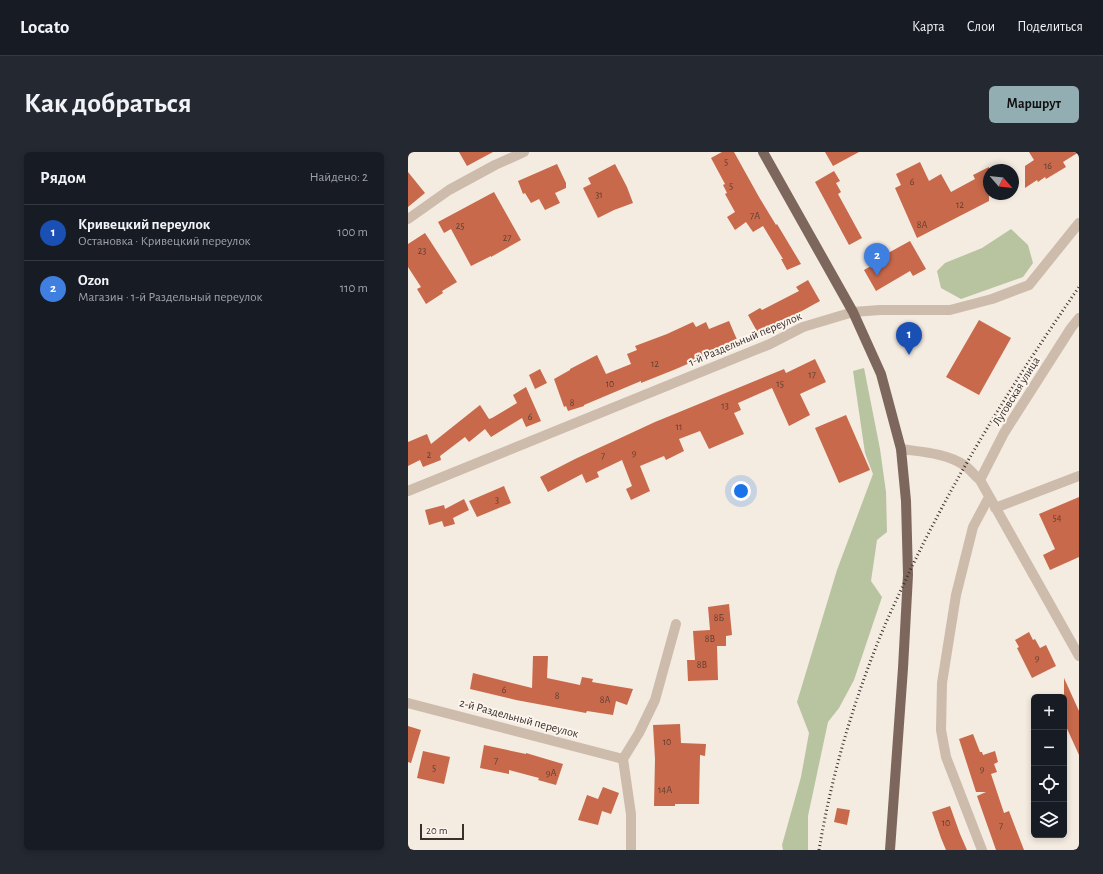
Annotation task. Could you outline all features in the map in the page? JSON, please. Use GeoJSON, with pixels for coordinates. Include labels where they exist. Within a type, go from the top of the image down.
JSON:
{"type":"FeatureCollection","features":[{"type":"Feature","properties":{"kind":"main road"},"geometry":{"type":"LineString","coordinates":[[763,152],[853,312],[881,374],[901,449],[906,502],[908,575],[890,850]]}},
{"type":"Feature","properties":{"kind":"street"},"geometry":{"type":"LineString","coordinates":[[408,219],[449,190],[495,165],[524,152]]}},
{"type":"Feature","properties":{"kind":"street","name":"1-й Раздельный переулок"},"geometry":{"type":"LineString","coordinates":[[408,491],[770,344],[803,327],[853,312],[880,310],[950,310],[992,299],[1029,285],[1079,223]]}},
{"type":"Feature","properties":{"kind":"street","name":"Луговская улица"},"geometry":{"type":"LineString","coordinates":[[980,480],[1004,433],[1071,328],[1079,318]]}},
{"type":"Feature","properties":{"kind":"street"},"geometry":{"type":"LineString","coordinates":[[901,449],[931,453],[952,459],[965,466],[980,480],[1079,656]]}},
{"type":"Feature","properties":{"kind":"street"},"geometry":{"type":"LineString","coordinates":[[995,508],[1079,476]]}},
{"type":"Feature","properties":{"kind":"street"},"geometry":{"type":"LineString","coordinates":[[982,850],[946,757],[941,722],[942,683],[956,595],[973,528],[989,497]]}},
{"type":"Feature","properties":{"kind":"street"},"geometry":{"type":"LineString","coordinates":[[631,850],[631,814],[623,759],[655,700],[676,624]]}},
{"type":"Feature","properties":{"kind":"street","name":"2-й Раздельный переулок"},"geometry":{"type":"LineString","coordinates":[[408,703],[623,759]]}},
{"type":"Feature","properties":{"kind":"green space"},"geometry":{"type":"Polygon","coordinates":[[[1011,229],[1028,245],[1033,263],[1023,277],[961,299],[941,288],[937,271],[945,263],[982,248],[1011,229]]]}},
{"type":"Feature","properties":{"kind":"green space"},"geometry":{"type":"Polygon","coordinates":[[[864,368],[880,449],[886,492],[887,532],[877,540],[871,581],[882,597],[854,680],[839,708],[828,722],[808,816],[808,850],[783,850],[782,845],[801,777],[809,733],[797,702],[837,570],[873,474],[865,453],[853,371],[864,368]]]}},
{"type":"Feature","properties":{"kind":"building"},"geometry":{"type":"Polygon","coordinates":[[[459,152],[493,152],[467,166],[459,152]]]}},
{"type":"Feature","properties":{"kind":"building"},"geometry":{"type":"Polygon","coordinates":[[[722,152],[734,152],[759,197],[801,264],[787,270],[781,259],[783,259],[763,226],[753,232],[746,222],[735,230],[727,217],[735,212],[725,194],[727,193],[723,185],[725,184],[711,158],[722,152]]]}},
{"type":"Feature","properties":{"kind":"building"},"geometry":{"type":"Polygon","coordinates":[[[825,152],[859,152],[833,166],[825,152]]]}},
{"type":"Feature","properties":{"kind":"building"},"geometry":{"type":"Polygon","coordinates":[[[1029,152],[1079,152],[1063,162],[1066,167],[1046,179],[1045,177],[1038,182],[1037,180],[1025,188],[1025,166],[1034,160],[1029,152]]]}},
{"type":"Feature","properties":{"kind":"building"},"geometry":{"type":"Polygon","coordinates":[[[920,162],[929,181],[941,174],[951,192],[975,179],[973,175],[983,170],[983,200],[989,201],[917,238],[895,188],[901,185],[896,174],[920,162]]]}},
{"type":"Feature","properties":{"kind":"building"},"geometry":{"type":"Polygon","coordinates":[[[557,164],[566,183],[566,188],[555,193],[560,203],[545,210],[539,199],[531,203],[525,193],[523,194],[518,181],[557,164]]]}},
{"type":"Feature","properties":{"kind":"building"},"geometry":{"type":"Polygon","coordinates":[[[615,164],[627,187],[633,203],[598,218],[583,188],[591,184],[588,178],[615,164]]]}},
{"type":"Feature","properties":{"kind":"building"},"geometry":{"type":"Polygon","coordinates":[[[834,171],[840,181],[836,183],[841,192],[838,194],[862,238],[849,245],[815,182],[834,171]]]}},
{"type":"Feature","properties":{"kind":"building"},"geometry":{"type":"Polygon","coordinates":[[[408,172],[425,193],[408,207],[408,172]]]}},
{"type":"Feature","properties":{"kind":"building"},"geometry":{"type":"Polygon","coordinates":[[[494,192],[521,240],[491,257],[471,266],[451,229],[444,233],[438,222],[494,192]]]}},
{"type":"Feature","properties":{"kind":"building"},"geometry":{"type":"Polygon","coordinates":[[[425,233],[457,282],[442,291],[443,293],[426,304],[417,289],[421,287],[408,267],[408,244],[425,233]]]}},
{"type":"Feature","properties":{"kind":"building"},"geometry":{"type":"Polygon","coordinates":[[[910,241],[926,269],[913,276],[910,271],[876,291],[864,270],[880,261],[879,258],[910,241]]]}},
{"type":"Feature","properties":{"kind":"building"},"geometry":{"type":"Polygon","coordinates":[[[808,280],[820,301],[800,312],[801,314],[759,335],[748,315],[760,308],[762,310],[799,291],[796,287],[808,280]]]}},
{"type":"Feature","properties":{"kind":"building"},"geometry":{"type":"Polygon","coordinates":[[[979,320],[1011,338],[979,395],[946,377],[979,320]]]}},
{"type":"Feature","properties":{"kind":"building"},"geometry":{"type":"Polygon","coordinates":[[[729,321],[738,342],[641,383],[641,381],[584,406],[568,411],[566,406],[564,407],[554,379],[570,369],[597,355],[606,374],[631,364],[627,354],[637,350],[635,346],[693,322],[696,327],[706,322],[709,329],[729,321]]]}},
{"type":"Feature","properties":{"kind":"building"},"geometry":{"type":"Polygon","coordinates":[[[815,359],[826,382],[800,394],[810,415],[789,426],[772,388],[738,403],[741,410],[734,413],[744,434],[709,449],[700,431],[679,439],[684,451],[666,460],[664,456],[640,466],[650,491],[631,500],[626,489],[632,486],[622,460],[597,472],[599,477],[586,483],[582,474],[548,492],[540,477],[655,422],[784,369],[786,373],[815,359]]]}},
{"type":"Feature","properties":{"kind":"building"},"geometry":{"type":"Polygon","coordinates":[[[540,369],[547,383],[535,389],[529,375],[540,369]]]}},
{"type":"Feature","properties":{"kind":"building"},"geometry":{"type":"Polygon","coordinates":[[[526,387],[541,421],[526,427],[522,418],[491,437],[485,429],[469,442],[465,437],[440,456],[441,460],[423,467],[420,460],[408,466],[408,442],[427,434],[431,444],[480,405],[489,419],[492,418],[517,403],[513,395],[526,387]]]}},
{"type":"Feature","properties":{"kind":"building"},"geometry":{"type":"Polygon","coordinates":[[[846,415],[870,470],[839,483],[815,428],[846,415]]]}},
{"type":"Feature","properties":{"kind":"building"},"geometry":{"type":"Polygon","coordinates":[[[504,486],[511,503],[477,517],[469,501],[504,486]]]}},
{"type":"Feature","properties":{"kind":"building"},"geometry":{"type":"Polygon","coordinates":[[[1079,497],[1079,557],[1050,570],[1043,555],[1055,549],[1039,514],[1079,497]]]}},
{"type":"Feature","properties":{"kind":"building"},"geometry":{"type":"Polygon","coordinates":[[[464,499],[469,510],[453,518],[455,524],[444,527],[442,521],[429,525],[425,510],[444,505],[445,509],[464,499]]]}},
{"type":"Feature","properties":{"kind":"building"},"geometry":{"type":"Polygon","coordinates":[[[729,604],[732,635],[726,636],[726,646],[717,646],[718,680],[688,681],[687,660],[695,660],[693,631],[710,630],[708,607],[729,604]]]}},
{"type":"Feature","properties":{"kind":"building"},"geometry":{"type":"Polygon","coordinates":[[[1029,632],[1033,640],[1035,639],[1040,648],[1046,645],[1056,666],[1032,678],[1017,648],[1019,647],[1015,640],[1029,632]]]}},
{"type":"Feature","properties":{"kind":"building"},"geometry":{"type":"Polygon","coordinates":[[[533,656],[548,656],[547,678],[580,685],[582,677],[593,679],[592,682],[633,689],[627,705],[616,701],[613,715],[587,711],[586,713],[516,700],[470,689],[473,673],[532,688],[533,656]]]}},
{"type":"Feature","properties":{"kind":"building"},"geometry":{"type":"Polygon","coordinates":[[[1064,678],[1079,711],[1079,755],[1067,729],[1067,694],[1064,694],[1064,678]]]}},
{"type":"Feature","properties":{"kind":"building"},"geometry":{"type":"Polygon","coordinates":[[[680,724],[681,743],[706,744],[705,756],[700,755],[699,804],[654,806],[655,759],[653,725],[680,724]]]}},
{"type":"Feature","properties":{"kind":"building"},"geometry":{"type":"Polygon","coordinates":[[[408,726],[421,730],[411,763],[408,762],[408,726]]]}},
{"type":"Feature","properties":{"kind":"building"},"geometry":{"type":"Polygon","coordinates":[[[973,734],[980,752],[982,752],[983,755],[995,751],[998,762],[994,764],[997,772],[991,774],[1004,813],[1009,811],[1024,850],[996,850],[977,796],[986,792],[976,792],[959,739],[973,734]]]}},
{"type":"Feature","properties":{"kind":"building"},"geometry":{"type":"Polygon","coordinates":[[[484,745],[526,753],[563,764],[556,785],[538,780],[539,778],[509,770],[509,774],[480,768],[484,745]]]}},
{"type":"Feature","properties":{"kind":"building"},"geometry":{"type":"Polygon","coordinates":[[[423,751],[450,757],[444,784],[417,778],[423,751]]]}},
{"type":"Feature","properties":{"kind":"building"},"geometry":{"type":"Polygon","coordinates":[[[603,787],[619,793],[611,814],[602,811],[598,825],[578,820],[587,795],[598,799],[603,787]]]}},
{"type":"Feature","properties":{"kind":"building"},"geometry":{"type":"Polygon","coordinates":[[[950,806],[967,850],[946,850],[941,838],[932,812],[950,806]]]}},
{"type":"Feature","properties":{"kind":"building"},"geometry":{"type":"Polygon","coordinates":[[[837,808],[850,810],[847,825],[834,822],[837,808]]]}},
{"type":"Feature","properties":{"kind":"railway"},"geometry":{"type":"LineString","coordinates":[[819,850],[829,797],[843,744],[868,667],[892,609],[940,511],[983,435],[1006,397],[1079,287]]}},
{"type":"Feature","properties":{"kind":"place","name":"Ozon"},"geometry":{"type":"Point","coordinates":[877,276]}},
{"type":"Feature","properties":{"kind":"place","name":"Кривецкий переулок"},"geometry":{"type":"Point","coordinates":[909,355]}}]}
